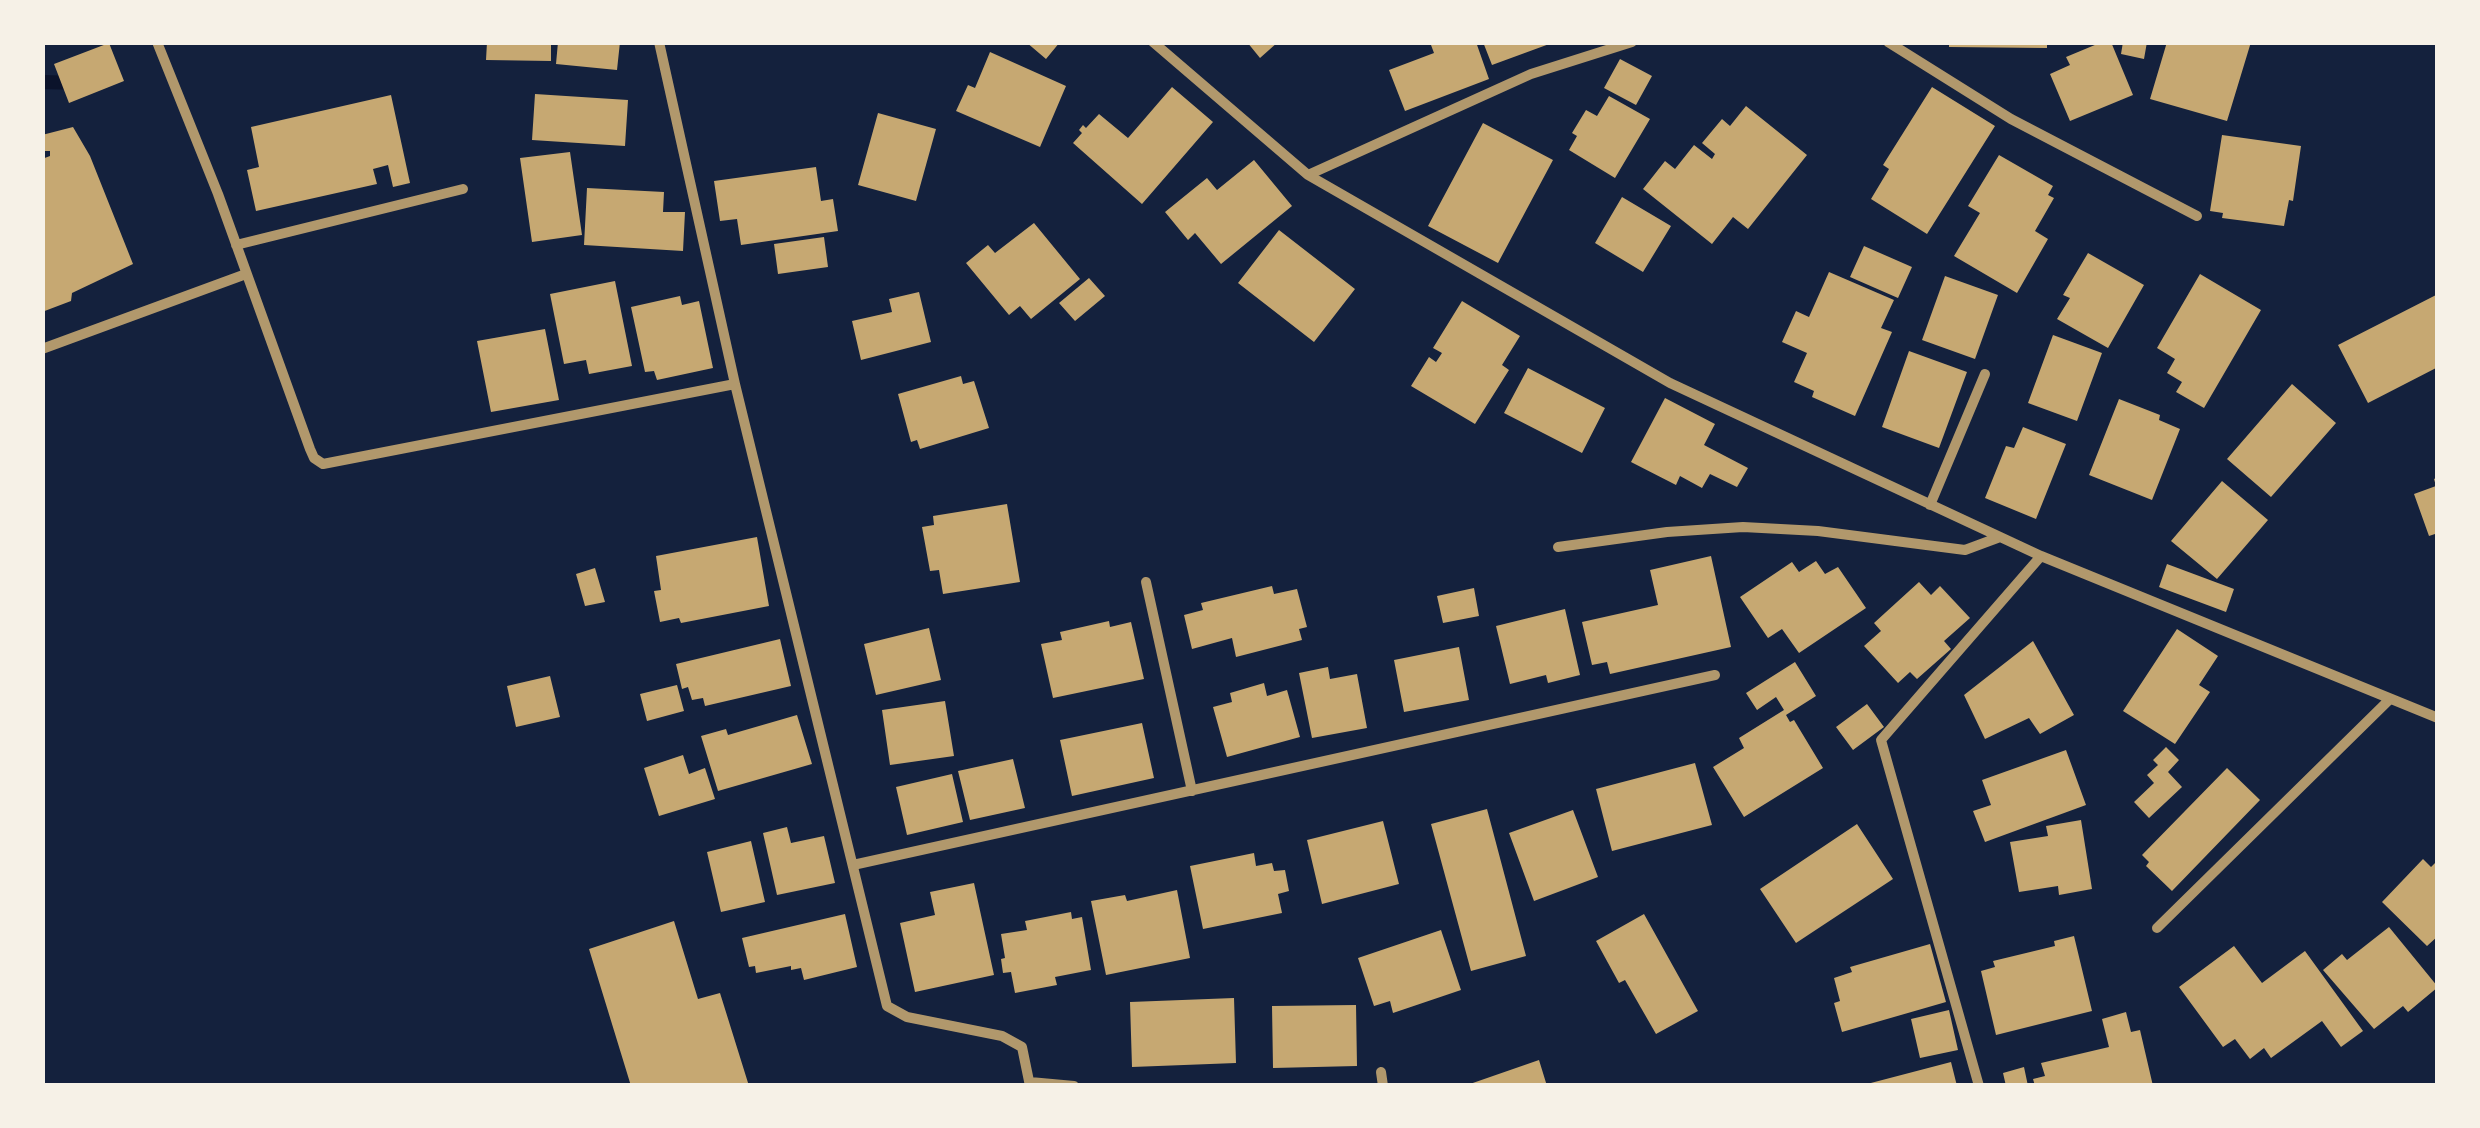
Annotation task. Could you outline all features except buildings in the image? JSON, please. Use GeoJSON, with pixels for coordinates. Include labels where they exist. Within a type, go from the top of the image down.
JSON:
{"type":"FeatureCollection","features":[{"type":"Feature","properties":{"kind":"street"},"geometry":{"type":"LineString","coordinates":[[157,42],[310,449],[323,464],[735,384]]}},
{"type":"Feature","properties":{"kind":"street"},"geometry":{"type":"LineString","coordinates":[[659,42],[735,384],[887,1006],[907,1017],[1002,1036],[1022,1047],[1030,1084],[1074,1086]]}},
{"type":"Feature","properties":{"kind":"street"},"geometry":{"type":"LineString","coordinates":[[1154,42],[1308,175],[1670,383],[2041,556],[2438,718]]}},
{"type":"Feature","properties":{"kind":"street"},"geometry":{"type":"LineString","coordinates":[[1308,175],[1532,74],[1632,42]]}},
{"type":"Feature","properties":{"kind":"street"},"geometry":{"type":"LineString","coordinates":[[1888,42],[2011,119],[2197,216]]}},
{"type":"Feature","properties":{"kind":"street"},"geometry":{"type":"LineString","coordinates":[[236,246],[463,189]]}},
{"type":"Feature","properties":{"kind":"street"},"geometry":{"type":"LineString","coordinates":[[42,349],[246,274]]}},
{"type":"Feature","properties":{"kind":"street"},"geometry":{"type":"LineString","coordinates":[[1930,504],[1986,374]]}},
{"type":"Feature","properties":{"kind":"street"},"geometry":{"type":"LineString","coordinates":[[1558,547],[1667,532],[1743,527],[1965,550],[2000,537]]}},
{"type":"Feature","properties":{"kind":"street"},"geometry":{"type":"LineString","coordinates":[[1979,1086],[1881,740],[2041,556]]}},
{"type":"Feature","properties":{"kind":"street"},"geometry":{"type":"LineString","coordinates":[[1146,582],[1192,791]]}},
{"type":"Feature","properties":{"kind":"street"},"geometry":{"type":"LineString","coordinates":[[853,866],[1716,675]]}},
{"type":"Feature","properties":{"kind":"street"},"geometry":{"type":"LineString","coordinates":[[2157,928],[2389,700]]}},
{"type":"Feature","properties":{"kind":"street"},"geometry":{"type":"LineString","coordinates":[[1381,1072],[1383,1086]]}},
{"type":"Feature","properties":{"kind":"waterway"},"geometry":{"type":"LineString","coordinates":[[42,82],[77,83]]}}]}
